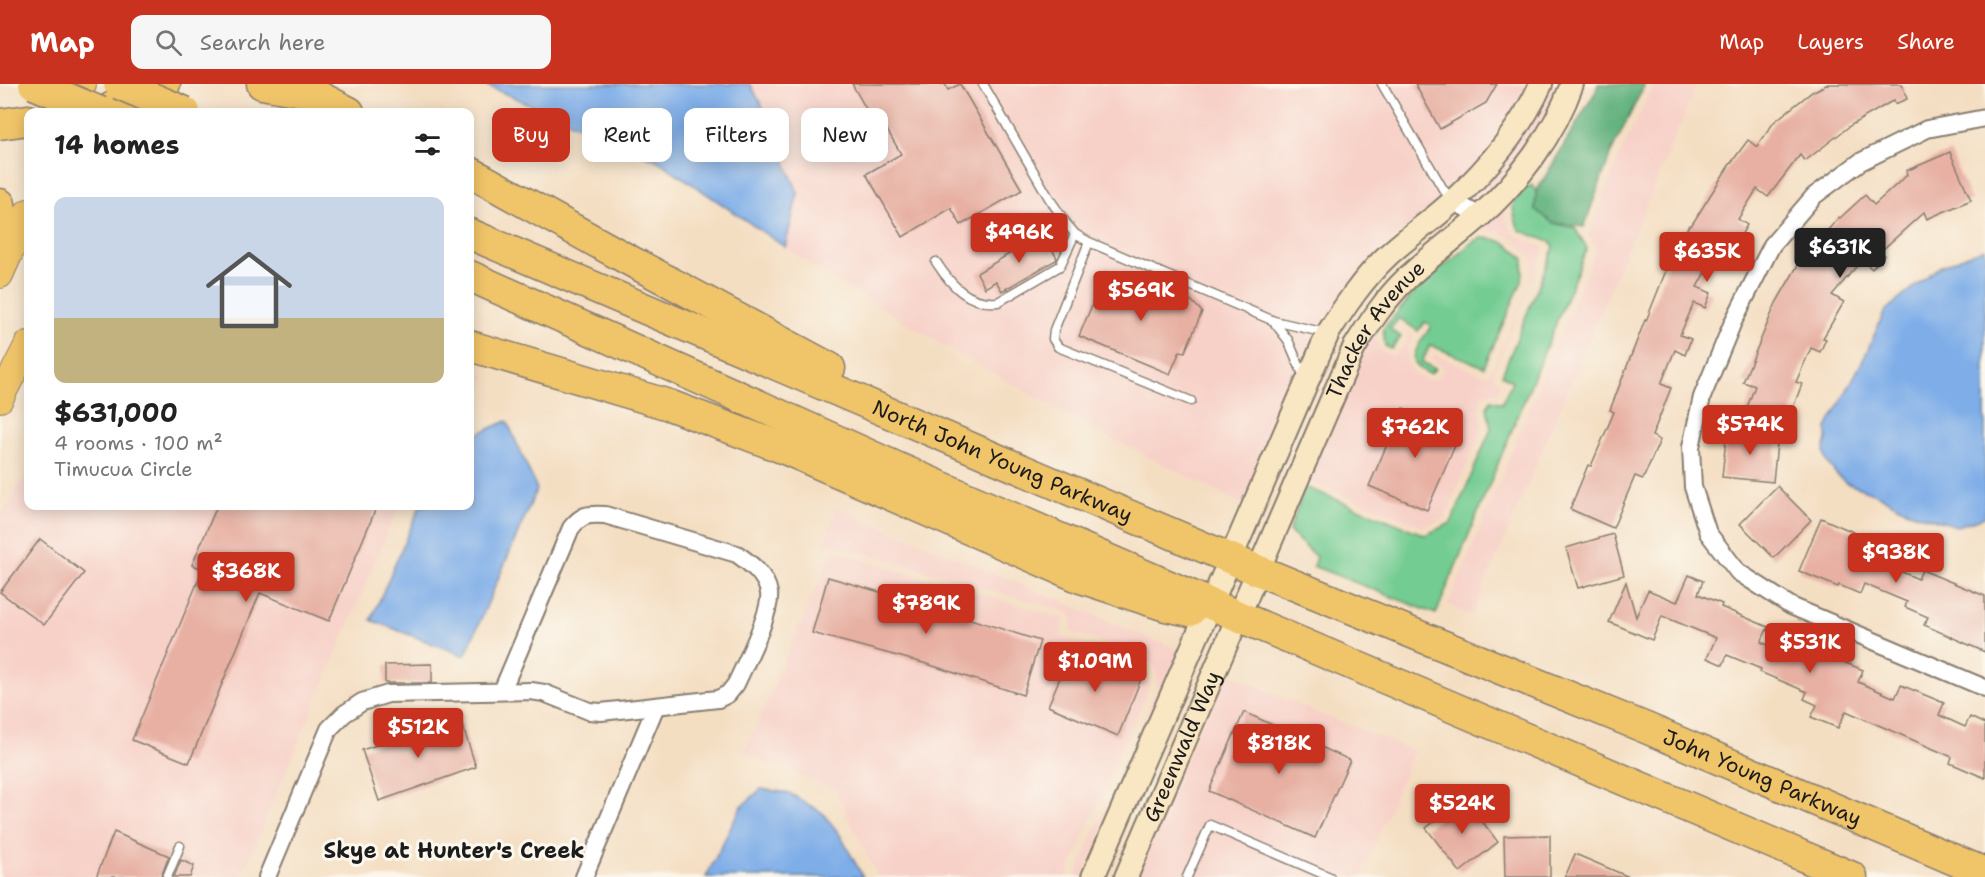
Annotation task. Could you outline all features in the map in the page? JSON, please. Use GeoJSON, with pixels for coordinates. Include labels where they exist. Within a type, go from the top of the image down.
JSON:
{"type":"FeatureCollection","features":[{"type":"Feature","properties":{"kind":"highway"},"geometry":{"type":"LineString","coordinates":[[34,84],[163,108]]}},
{"type":"Feature","properties":{"kind":"highway"},"geometry":{"type":"LineString","coordinates":[[262,84],[301,88],[341,108]]}},
{"type":"Feature","properties":{"kind":"highway"},"geometry":{"type":"LineString","coordinates":[[0,124],[24,121]]}},
{"type":"Feature","properties":{"kind":"highway"},"geometry":{"type":"LineString","coordinates":[[474,174],[886,398],[1065,487]]}},
{"type":"Feature","properties":{"kind":"highway"},"geometry":{"type":"LineString","coordinates":[[0,204],[3,225],[0,251]]}},
{"type":"Feature","properties":{"kind":"highway","name":"North John Young Parkway"},"geometry":{"type":"LineString","coordinates":[[474,236],[1257,570],[1538,684]]}},
{"type":"Feature","properties":{"kind":"highway"},"geometry":{"type":"LineString","coordinates":[[474,278],[1208,609]]}},
{"type":"Feature","properties":{"kind":"highway"},"geometry":{"type":"LineString","coordinates":[[474,347],[669,405],[785,449],[1081,578],[1166,606],[1208,609],[1238,616],[1852,877]]}},
{"type":"Feature","properties":{"kind":"highway","name":"John Young Parkway"},"geometry":{"type":"LineString","coordinates":[[1538,684],[1985,873]]}},
{"type":"Feature","properties":{"kind":"main road"},"geometry":{"type":"LineString","coordinates":[[0,275],[24,221]]}},
{"type":"Feature","properties":{"kind":"main road"},"geometry":{"type":"LineString","coordinates":[[0,399],[24,352]]}},
{"type":"Feature","properties":{"kind":"street","name":"Thacker Avenue"},"geometry":{"type":"LineString","coordinates":[[1208,609],[1328,333],[1346,305],[1387,256],[1453,201],[1496,157],[1518,125],[1541,84]]}},
{"type":"Feature","properties":{"kind":"street","name":"Thacker Avenue"},"geometry":{"type":"LineString","coordinates":[[1238,616],[1354,348],[1386,301],[1405,280],[1480,216],[1512,183],[1542,146],[1566,102],[1572,84]]}},
{"type":"Feature","properties":{"kind":"street"},"geometry":{"type":"LineString","coordinates":[[1985,118],[1927,129],[1860,162],[1814,196],[1772,245],[1733,322],[1702,397],[1691,447],[1693,487],[1708,533],[1738,573],[1791,606],[1985,688]]}},
{"type":"Feature","properties":{"kind":"street"},"geometry":{"type":"LineString","coordinates":[[1453,201],[1480,216]]}},
{"type":"Feature","properties":{"kind":"street"},"geometry":{"type":"LineString","coordinates":[[1328,333],[1337,340],[1341,347],[1343,358],[1341,375]]}},
{"type":"Feature","properties":{"kind":"street"},"geometry":{"type":"LineString","coordinates":[[267,877],[329,729],[344,714],[362,702],[388,694],[502,692],[531,691],[544,693],[589,711],[601,712],[718,699],[728,694],[736,684],[767,610],[769,593],[763,578],[752,564],[737,554],[605,515],[589,514],[578,519],[571,528],[502,692]]}},
{"type":"Feature","properties":{"kind":"street","name":"Greenwald Way"},"geometry":{"type":"LineString","coordinates":[[1093,877],[1208,609]]}},
{"type":"Feature","properties":{"kind":"street","name":"Greenwald Way"},"geometry":{"type":"LineString","coordinates":[[1126,877],[1238,616]]}},
{"type":"Feature","properties":{"kind":"street"},"geometry":{"type":"LineString","coordinates":[[584,877],[656,706]]}},
{"type":"Feature","properties":{"kind":"lane"},"geometry":{"type":"LineString","coordinates":[[983,84],[1049,198],[1075,234],[1274,321],[1328,333]]}},
{"type":"Feature","properties":{"kind":"lane"},"geometry":{"type":"LineString","coordinates":[[1382,84],[1443,189],[1453,201]]}},
{"type":"Feature","properties":{"kind":"lane"},"geometry":{"type":"LineString","coordinates":[[936,262],[950,283],[968,296],[987,303],[998,302],[1060,266],[1075,234]]}},
{"type":"Feature","properties":{"kind":"lane"},"geometry":{"type":"LineString","coordinates":[[1089,242],[1054,330],[1053,339],[1058,347],[1191,401]]}},
{"type":"Feature","properties":{"kind":"lane"},"geometry":{"type":"LineString","coordinates":[[1274,321],[1288,340],[1306,382]]}},
{"type":"Feature","properties":{"kind":"lane"},"geometry":{"type":"LineString","coordinates":[[1187,877],[1210,825],[1330,877]]}},
{"type":"Feature","properties":{"kind":"lane"},"geometry":{"type":"LineString","coordinates":[[167,877],[180,846]]}},
{"type":"Feature","properties":{"kind":"shaded area"},"geometry":{"type":"Polygon","coordinates":[[[750,84],[1530,84],[1489,151],[1445,196],[1380,251],[1243,505],[1107,436],[958,354],[820,271],[785,247],[798,193],[785,162],[789,162],[789,108],[763,108],[750,84]]]}},
{"type":"Feature","properties":{"kind":"shaded area"},"geometry":{"type":"Polygon","coordinates":[[[1551,84],[1562,84],[1534,141],[1505,177],[1477,205],[1468,200],[1551,84]]]}},
{"type":"Feature","properties":{"kind":"shaded area"},"geometry":{"type":"Polygon","coordinates":[[[1654,84],[1697,84],[1472,616],[1448,605],[1595,251],[1595,246],[1587,234],[1591,230],[1619,156],[1654,84]]]}},
{"type":"Feature","properties":{"kind":"shaded area"},"geometry":{"type":"Polygon","coordinates":[[[1505,203],[1506,219],[1513,234],[1545,248],[1494,372],[1495,378],[1502,383],[1497,394],[1491,392],[1483,396],[1480,408],[1483,427],[1445,518],[1424,527],[1306,480],[1350,378],[1376,331],[1378,348],[1388,355],[1397,354],[1408,340],[1407,333],[1401,328],[1414,336],[1408,347],[1407,361],[1413,373],[1428,380],[1436,379],[1443,370],[1442,366],[1432,359],[1434,354],[1481,374],[1488,374],[1491,371],[1529,285],[1532,258],[1512,237],[1488,230],[1480,231],[1505,203]]]}},
{"type":"Feature","properties":{"kind":"shaded area"},"geometry":{"type":"Polygon","coordinates":[[[474,371],[485,375],[474,406],[474,371]]]}},
{"type":"Feature","properties":{"kind":"shaded area"},"geometry":{"type":"Polygon","coordinates":[[[24,477],[24,510],[397,510],[241,877],[0,877],[0,517],[24,477]]]}},
{"type":"Feature","properties":{"kind":"shaded area"},"geometry":{"type":"Polygon","coordinates":[[[836,507],[1180,651],[1083,877],[1075,877],[1157,689],[1156,670],[1153,664],[1144,658],[1070,631],[1073,619],[1067,612],[834,544],[826,546],[822,554],[836,507]]]}},
{"type":"Feature","properties":{"kind":"shaded area"},"geometry":{"type":"Polygon","coordinates":[[[832,551],[1065,619],[1061,636],[1142,665],[1148,670],[1150,685],[1066,877],[878,877],[835,790],[744,753],[832,551]]]}},
{"type":"Feature","properties":{"kind":"shaded area"},"geometry":{"type":"Polygon","coordinates":[[[1224,671],[1311,710],[1414,751],[1361,877],[1136,877],[1224,671]]]}},
{"type":"Feature","properties":{"kind":"green space"},"geometry":{"type":"Polygon","coordinates":[[[1598,84],[1645,84],[1611,153],[1584,227],[1553,223],[1535,209],[1536,192],[1598,84]]]}},
{"type":"Feature","properties":{"kind":"green space"},"geometry":{"type":"Polygon","coordinates":[[[1532,185],[1536,192],[1535,209],[1553,223],[1575,228],[1587,248],[1436,614],[1313,566],[1316,557],[1289,531],[1305,487],[1425,535],[1451,523],[1491,429],[1487,407],[1491,400],[1502,403],[1512,381],[1502,375],[1554,247],[1550,242],[1519,230],[1516,222],[1513,209],[1515,198],[1532,185]]]}},
{"type":"Feature","properties":{"kind":"green space"},"geometry":{"type":"Polygon","coordinates":[[[1481,238],[1495,239],[1505,243],[1524,259],[1522,281],[1484,367],[1430,345],[1422,362],[1435,369],[1430,374],[1416,364],[1414,358],[1418,346],[1431,326],[1425,322],[1418,331],[1399,318],[1390,329],[1401,337],[1391,349],[1385,346],[1383,329],[1420,286],[1474,241],[1481,238]]]}},
{"type":"Feature","properties":{"kind":"water"},"geometry":{"type":"Polygon","coordinates":[[[483,84],[750,84],[763,108],[684,108],[684,162],[785,162],[798,193],[785,247],[659,162],[672,162],[672,108],[582,108],[582,128],[570,122],[570,108],[538,108],[483,84]]]}},
{"type":"Feature","properties":{"kind":"water"},"geometry":{"type":"Polygon","coordinates":[[[1985,248],[1985,517],[1957,526],[1909,512],[1876,494],[1846,483],[1826,461],[1824,450],[1827,428],[1864,358],[1885,311],[1939,267],[1985,248]]]}},
{"type":"Feature","properties":{"kind":"water"},"geometry":{"type":"Polygon","coordinates":[[[507,421],[537,489],[465,656],[371,620],[418,510],[474,510],[474,435],[507,421]]]}},
{"type":"Feature","properties":{"kind":"water"},"geometry":{"type":"Polygon","coordinates":[[[761,789],[789,793],[823,813],[840,835],[863,877],[706,877],[741,807],[761,789]]]}},
{"type":"Feature","properties":{"kind":"building"},"geometry":{"type":"Polygon","coordinates":[[[852,84],[945,84],[948,90],[960,84],[1022,190],[961,225],[951,208],[903,237],[866,174],[901,154],[888,131],[888,108],[866,108],[852,84]]]}},
{"type":"Feature","properties":{"kind":"building"},"geometry":{"type":"Polygon","coordinates":[[[1415,84],[1497,84],[1486,103],[1440,129],[1415,84]]]}},
{"type":"Feature","properties":{"kind":"building"},"geometry":{"type":"Polygon","coordinates":[[[1828,84],[1902,84],[1907,99],[1895,104],[1894,100],[1851,125],[1805,161],[1800,155],[1768,197],[1757,189],[1738,219],[1747,225],[1724,264],[1713,258],[1697,287],[1711,293],[1705,308],[1694,303],[1680,335],[1691,339],[1685,355],[1675,350],[1661,384],[1671,388],[1652,436],[1660,440],[1643,479],[1635,476],[1613,528],[1570,509],[1614,412],[1610,410],[1645,320],[1669,263],[1689,225],[1691,226],[1748,140],[1757,147],[1774,122],[1812,92],[1828,84]]]}},
{"type":"Feature","properties":{"kind":"building"},"geometry":{"type":"Polygon","coordinates":[[[1950,152],[1971,200],[1927,219],[1924,212],[1880,252],[1884,255],[1872,269],[1862,260],[1832,295],[1844,302],[1823,338],[1826,339],[1820,352],[1811,348],[1796,382],[1802,384],[1786,426],[1746,410],[1755,386],[1743,382],[1776,303],[1798,265],[1839,217],[1865,195],[1874,205],[1907,175],[1906,171],[1950,152]]]}},
{"type":"Feature","properties":{"kind":"building"},"geometry":{"type":"Polygon","coordinates":[[[1043,234],[1056,260],[1002,291],[996,281],[985,288],[977,273],[1043,234]]]}},
{"type":"Feature","properties":{"kind":"building"},"geometry":{"type":"Polygon","coordinates":[[[1106,272],[1157,293],[1160,287],[1192,301],[1202,312],[1185,352],[1180,351],[1170,374],[1079,336],[1106,272]]]}},
{"type":"Feature","properties":{"kind":"building"},"geometry":{"type":"Polygon","coordinates":[[[1403,408],[1461,432],[1427,510],[1369,486],[1403,408]]]}},
{"type":"Feature","properties":{"kind":"building"},"geometry":{"type":"Polygon","coordinates":[[[1727,429],[1778,434],[1773,482],[1722,477],[1727,429]]]}},
{"type":"Feature","properties":{"kind":"building"},"geometry":{"type":"Polygon","coordinates":[[[1777,486],[1811,520],[1774,558],[1740,524],[1777,486]]]}},
{"type":"Feature","properties":{"kind":"building"},"geometry":{"type":"Polygon","coordinates":[[[215,510],[375,510],[329,621],[260,593],[189,763],[132,740],[203,569],[192,565],[215,510]]]}},
{"type":"Feature","properties":{"kind":"building"},"geometry":{"type":"Polygon","coordinates":[[[1821,518],[1860,535],[1857,542],[1888,555],[1884,564],[1918,579],[1922,570],[1985,596],[1985,652],[1924,625],[1928,617],[1905,607],[1907,602],[1864,584],[1860,594],[1799,571],[1821,518]]]}},
{"type":"Feature","properties":{"kind":"building"},"geometry":{"type":"Polygon","coordinates":[[[1613,534],[1624,575],[1578,588],[1566,548],[1613,534]]]}},
{"type":"Feature","properties":{"kind":"building"},"geometry":{"type":"Polygon","coordinates":[[[40,539],[84,573],[44,625],[0,592],[40,539]]]}},
{"type":"Feature","properties":{"kind":"building"},"geometry":{"type":"Polygon","coordinates":[[[1689,575],[1703,581],[1698,594],[1722,604],[1721,607],[1768,627],[1761,642],[1797,657],[1802,645],[1863,670],[1858,682],[1895,698],[1901,685],[1944,703],[1939,715],[1965,727],[1970,717],[1985,724],[1985,778],[1950,763],[1952,757],[1846,711],[1838,728],[1811,717],[1817,705],[1804,699],[1807,692],[1727,655],[1723,665],[1707,658],[1716,638],[1662,616],[1652,640],[1609,622],[1626,582],[1636,617],[1648,590],[1677,602],[1689,575]]]}},
{"type":"Feature","properties":{"kind":"building"},"geometry":{"type":"Polygon","coordinates":[[[828,577],[1040,641],[1023,695],[927,664],[812,633],[828,577]]]}},
{"type":"Feature","properties":{"kind":"building"},"geometry":{"type":"Polygon","coordinates":[[[1072,649],[1141,679],[1118,736],[1048,706],[1072,649]]]}},
{"type":"Feature","properties":{"kind":"building"},"geometry":{"type":"Polygon","coordinates":[[[432,664],[432,683],[385,683],[385,665],[432,664]]]}},
{"type":"Feature","properties":{"kind":"building"},"geometry":{"type":"Polygon","coordinates":[[[1244,712],[1350,760],[1315,838],[1209,791],[1244,712]]]}},
{"type":"Feature","properties":{"kind":"building"},"geometry":{"type":"Polygon","coordinates":[[[447,721],[449,728],[462,724],[476,767],[379,801],[362,750],[447,721]]]}},
{"type":"Feature","properties":{"kind":"building"},"geometry":{"type":"Polygon","coordinates":[[[1465,799],[1498,842],[1460,872],[1426,828],[1465,799]]]}},
{"type":"Feature","properties":{"kind":"building"},"geometry":{"type":"Polygon","coordinates":[[[114,832],[169,856],[161,877],[96,877],[114,832]]]}},
{"type":"Feature","properties":{"kind":"building"},"geometry":{"type":"Polygon","coordinates":[[[1550,835],[1550,877],[1505,877],[1504,836],[1550,835]]]}},
{"type":"Feature","properties":{"kind":"building"},"geometry":{"type":"Polygon","coordinates":[[[1575,854],[1629,877],[1565,877],[1575,854]]]}},
{"type":"Feature","properties":{"kind":"building"},"geometry":{"type":"Polygon","coordinates":[[[181,860],[194,866],[190,877],[174,877],[181,860]]]}},
{"type":"Feature","properties":{"kind":"district","name":"Skye at Hunter's Creek"},"geometry":{"type":"Point","coordinates":[454,850]}}]}
